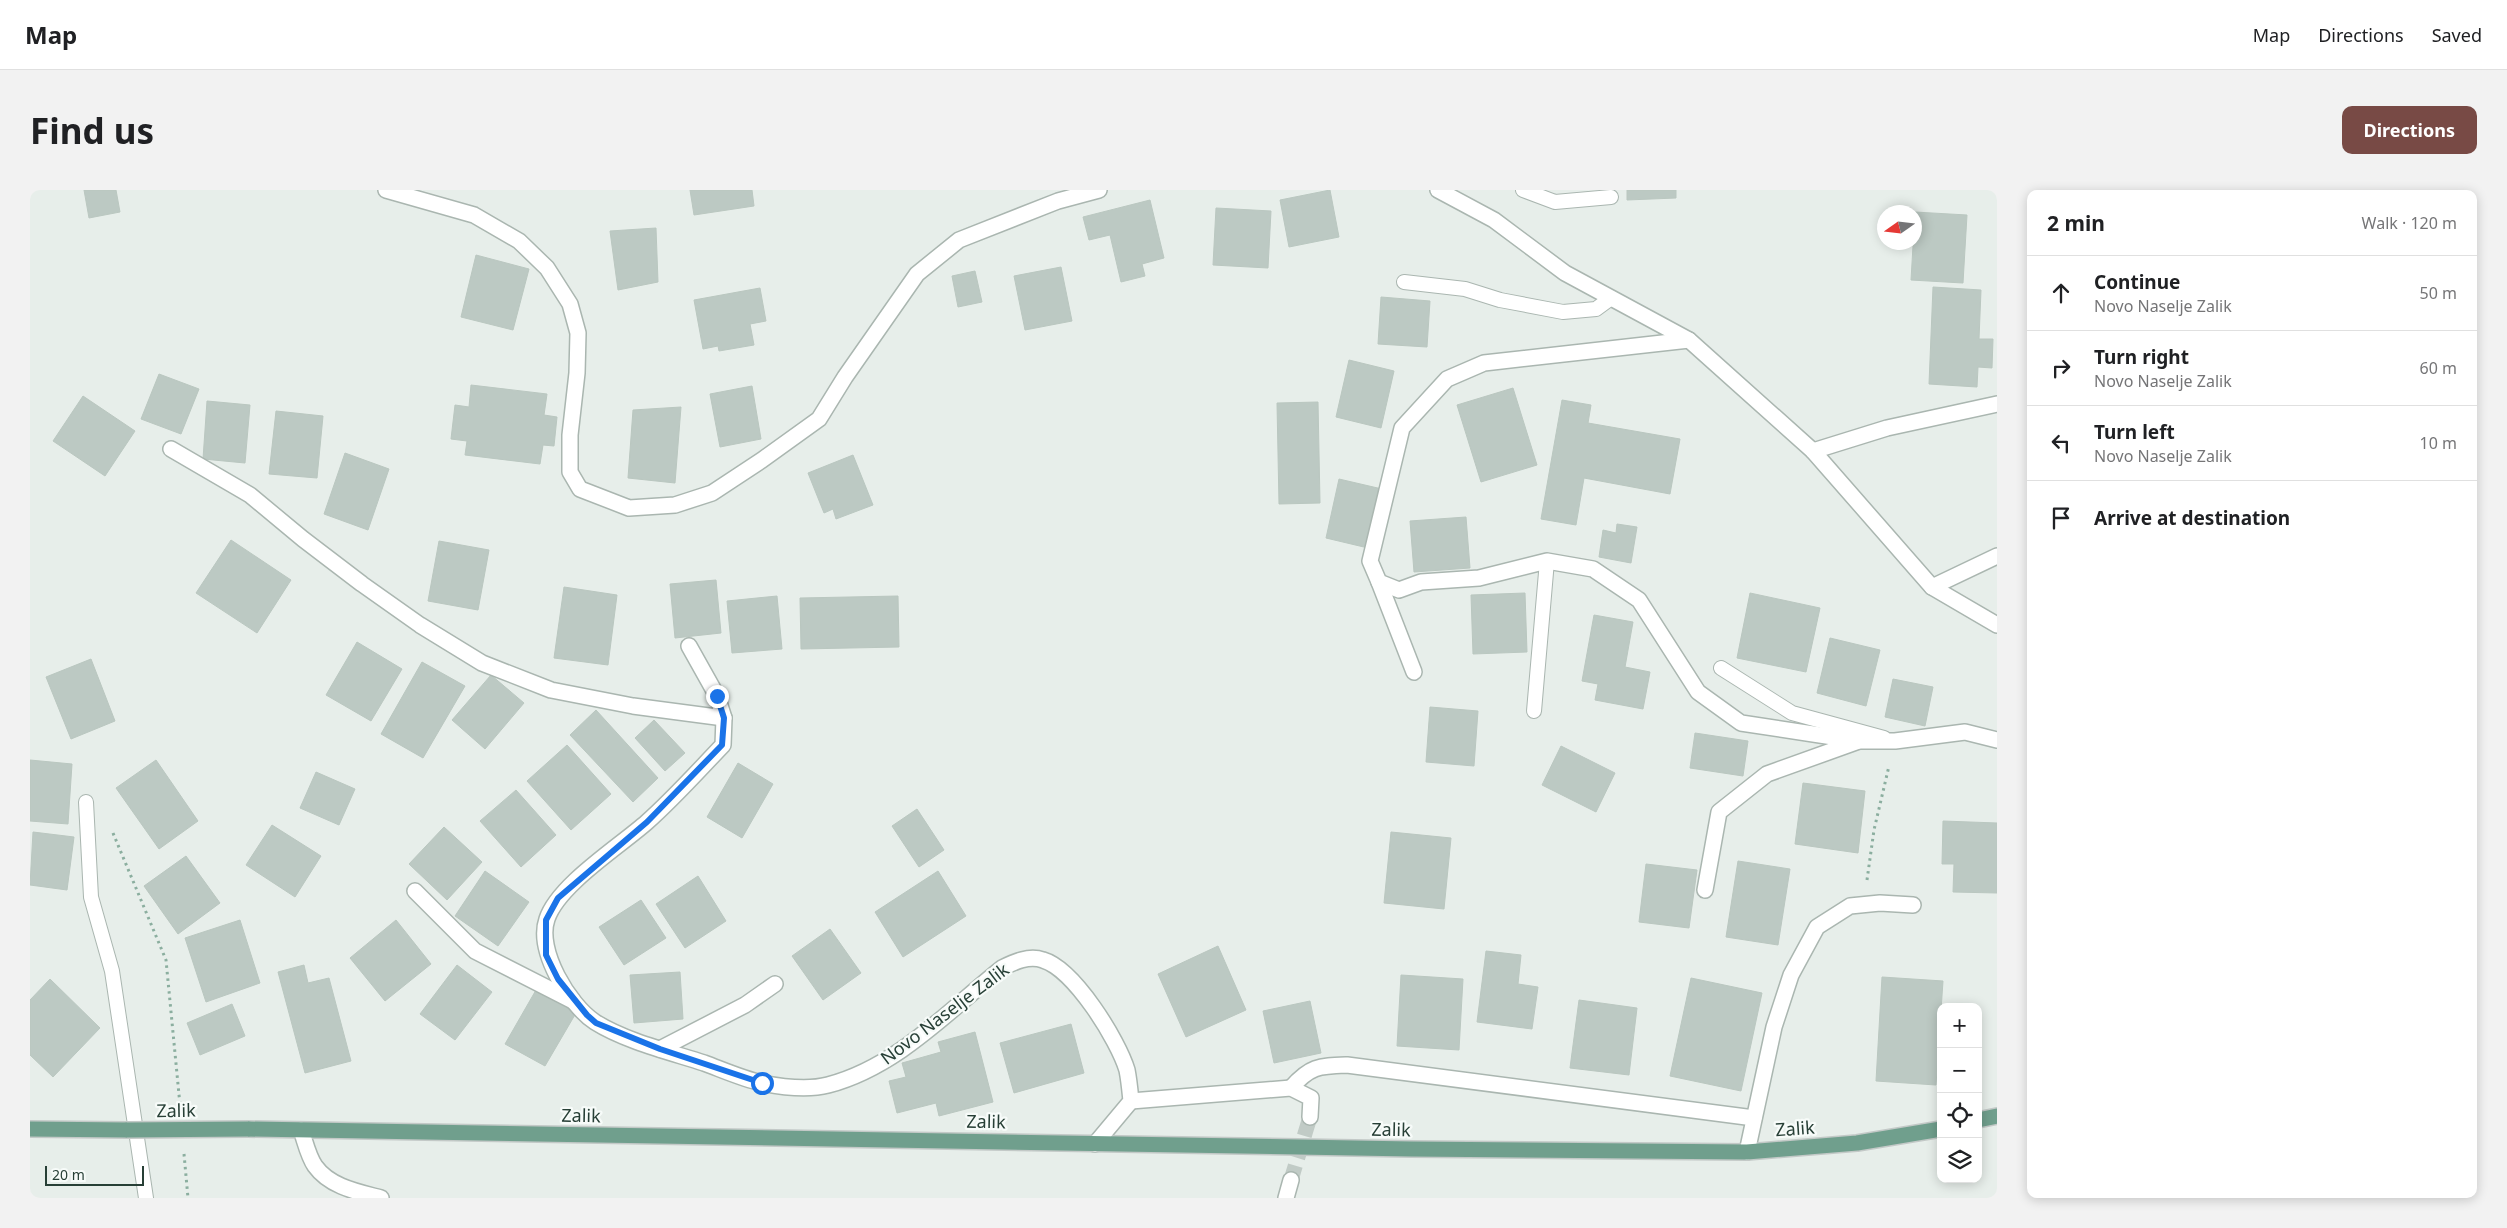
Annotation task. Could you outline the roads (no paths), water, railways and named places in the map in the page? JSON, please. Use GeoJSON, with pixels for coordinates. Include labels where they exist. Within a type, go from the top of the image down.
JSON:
{"type":"FeatureCollection","features":[{"type":"Feature","properties":{"kind":"main road"},"geometry":{"type":"LineString","coordinates":[[1982,1119],[1997,1116]]}},
{"type":"Feature","properties":{"kind":"main road","name":"Zalik"},"geometry":{"type":"LineString","coordinates":[[30,1129],[248,1129],[1420,1150],[1747,1152],[1857,1144],[1937,1130]]}},
{"type":"Feature","properties":{"kind":"street"},"geometry":{"type":"LineString","coordinates":[[386,190],[474,215],[519,241],[547,268],[570,304],[578,334],[577,373],[570,435],[570,472],[580,489],[629,508],[675,505],[712,493],[819,419],[845,377],[917,274],[959,240],[1058,201],[1099,190]]}},
{"type":"Feature","properties":{"kind":"street"},"geometry":{"type":"LineString","coordinates":[[1441,190],[1494,220],[1565,273],[1689,340],[1813,451],[1932,586],[1997,625]]}},
{"type":"Feature","properties":{"kind":"street"},"geometry":{"type":"LineString","coordinates":[[1414,672],[1370,561],[1402,428],[1446,379],[1484,363],[1689,340]]}},
{"type":"Feature","properties":{"kind":"street"},"geometry":{"type":"LineString","coordinates":[[1813,451],[1887,428],[1997,404]]}},
{"type":"Feature","properties":{"kind":"street"},"geometry":{"type":"LineString","coordinates":[[171,449],[250,496],[303,539],[420,625],[482,662],[551,690],[633,706],[724,718]]}},
{"type":"Feature","properties":{"kind":"street"},"geometry":{"type":"LineString","coordinates":[[1932,586],[1997,556]]}},
{"type":"Feature","properties":{"kind":"street"},"geometry":{"type":"LineString","coordinates":[[1379,582],[1399,590],[1421,582],[1479,578],[1547,561],[1593,569],[1640,600],[1698,692],[1741,723],[1858,741],[1895,741],[1965,732],[1997,740]]}},
{"type":"Feature","properties":{"kind":"street","name":"Novo Naselje Zalik"},"geometry":{"type":"LineString","coordinates":[[689,646],[717,696],[724,718],[722,745],[647,822],[558,898],[546,920],[546,955],[558,979],[576,1003],[596,1023],[660,1049],[762,1083],[793,1086],[826,1086],[858,1076],[894,1056],[1002,968],[1014,962],[1041,959],[1052,964],[1071,980],[1096,1011],[1115,1041],[1124,1063],[1131,1101]]}},
{"type":"Feature","properties":{"kind":"street"},"geometry":{"type":"LineString","coordinates":[[1706,890],[1719,812],[1767,774],[1858,741]]}},
{"type":"Feature","properties":{"kind":"street","name":"Novo Naselje Zalik"},"geometry":{"type":"LineString","coordinates":[[414,891],[475,950],[576,1003]]}},
{"type":"Feature","properties":{"kind":"street"},"geometry":{"type":"LineString","coordinates":[[1747,1152],[1774,1027],[1791,974],[1817,927],[1850,906],[1913,905]]}},
{"type":"Feature","properties":{"kind":"street"},"geometry":{"type":"LineString","coordinates":[[660,1049],[745,1005],[775,984]]}},
{"type":"Feature","properties":{"kind":"street"},"geometry":{"type":"LineString","coordinates":[[1291,1088],[1304,1073],[1324,1066],[1346,1065],[1754,1118]]}},
{"type":"Feature","properties":{"kind":"street"},"geometry":{"type":"LineString","coordinates":[[1095,1144],[1131,1101],[1291,1088],[1311,1098],[1310,1117]]}},
{"type":"Feature","properties":{"kind":"street"},"geometry":{"type":"LineString","coordinates":[[301,1130],[315,1166],[329,1180],[346,1188],[381,1198]]}},
{"type":"Feature","properties":{"kind":"street"},"geometry":{"type":"LineString","coordinates":[[1286,1198],[1291,1180]]}},
{"type":"Feature","properties":{"kind":"lane"},"geometry":{"type":"LineString","coordinates":[[1523,190],[1555,202],[1611,197]]}},
{"type":"Feature","properties":{"kind":"lane"},"geometry":{"type":"LineString","coordinates":[[1404,282],[1465,289],[1500,300],[1563,312],[1596,309],[1612,298]]}},
{"type":"Feature","properties":{"kind":"lane"},"geometry":{"type":"LineString","coordinates":[[1534,711],[1547,561]]}},
{"type":"Feature","properties":{"kind":"lane"},"geometry":{"type":"LineString","coordinates":[[1721,668],[1792,713],[1895,741]]}},
{"type":"Feature","properties":{"kind":"lane"},"geometry":{"type":"LineString","coordinates":[[86,802],[91,897],[112,971],[146,1198]]}},
{"type":"Feature","properties":{"kind":"tunnel"},"geometry":{"type":"LineString","coordinates":[[1291,1180],[1310,1117]]}}]}
